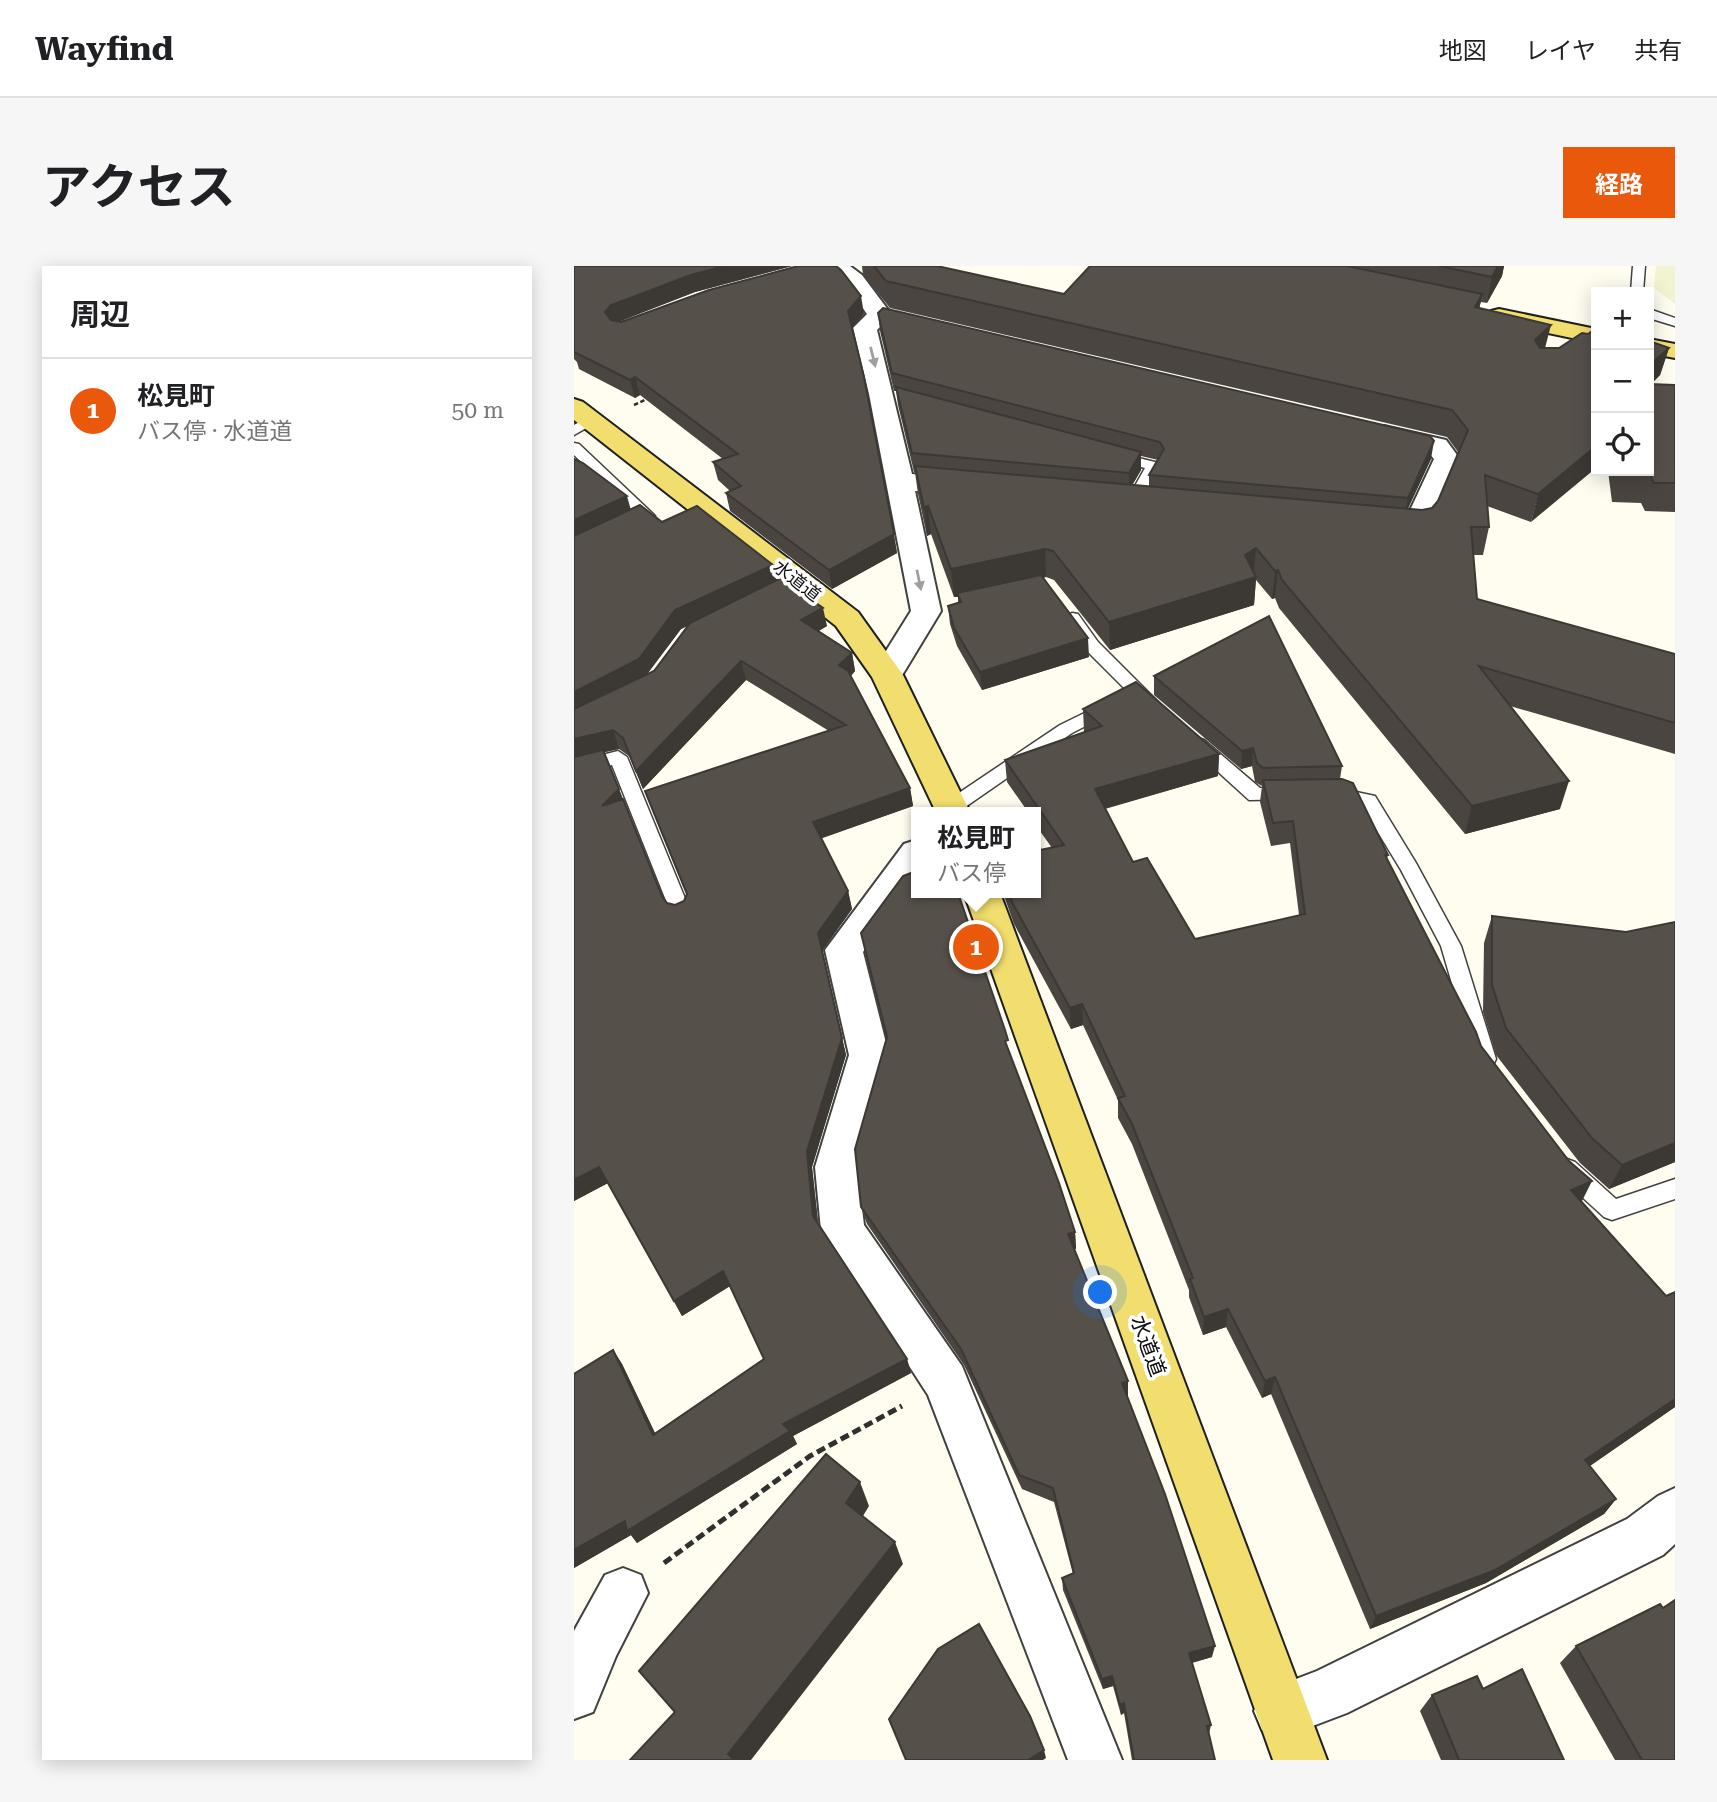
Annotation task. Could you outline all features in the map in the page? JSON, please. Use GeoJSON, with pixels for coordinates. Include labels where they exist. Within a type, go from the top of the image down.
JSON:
{"type":"FeatureCollection","features":[{"type":"Feature","properties":{"kind":"main road"},"geometry":{"type":"LineString","coordinates":[[1471,310],[1591,335]]}},
{"type":"Feature","properties":{"kind":"main road"},"geometry":{"type":"LineString","coordinates":[[1654,347],[1675,351]]}},
{"type":"Feature","properties":{"kind":"main road","name":"水道道"},"geometry":{"type":"LineString","coordinates":[[579,419],[792,584],[847,619],[887,675],[948,807]]}},
{"type":"Feature","properties":{"kind":"main road","name":"水道道"},"geometry":{"type":"LineString","coordinates":[[984,898],[1300,1760]]}},
{"type":"Feature","properties":{"kind":"street"},"geometry":{"type":"LineString","coordinates":[[826,267],[854,280],[880,315],[907,321]]}},
{"type":"Feature","properties":{"kind":"street"},"geometry":{"type":"LineString","coordinates":[[880,315],[865,328],[888,396],[898,481],[933,610],[887,675]]}},
{"type":"Feature","properties":{"kind":"street"},"geometry":{"type":"LineString","coordinates":[[1561,355],[1591,336]]}},
{"type":"Feature","properties":{"kind":"street"},"geometry":{"type":"LineString","coordinates":[[1355,427],[1437,446],[1447,459],[1416,528],[1363,523]]}},
{"type":"Feature","properties":{"kind":"street"},"geometry":{"type":"LineString","coordinates":[[898,481],[995,489]]}},
{"type":"Feature","properties":{"kind":"street"},"geometry":{"type":"LineString","coordinates":[[1106,499],[1161,504]]}},
{"type":"Feature","properties":{"kind":"street"},"geometry":{"type":"LineString","coordinates":[[911,860],[844,950],[869,1055],[836,1167],[843,1230],[946,1382],[1095,1760]]}},
{"type":"Feature","properties":{"kind":"street"},"geometry":{"type":"LineString","coordinates":[[1281,1711],[1328,1694],[1645,1537],[1675,1513]]}},
{"type":"Feature","properties":{"kind":"street"},"geometry":{"type":"LineString","coordinates":[[574,1693],[597,1638],[623,1593]]}},
{"type":"Feature","properties":{"kind":"lane"},"geometry":{"type":"LineString","coordinates":[[1637,287],[1639,266]]}},
{"type":"Feature","properties":{"kind":"lane"},"geometry":{"type":"LineString","coordinates":[[1654,316],[1675,322]]}},
{"type":"Feature","properties":{"kind":"lane"},"geometry":{"type":"LineString","coordinates":[[574,447],[647,516],[623,527]]}},
{"type":"Feature","properties":{"kind":"lane"},"geometry":{"type":"LineString","coordinates":[[1102,453],[1154,466],[1134,502]]}},
{"type":"Feature","properties":{"kind":"lane"},"geometry":{"type":"LineString","coordinates":[[1062,606],[1092,646],[1136,692],[1166,718]]}},
{"type":"Feature","properties":{"kind":"lane"},"geometry":{"type":"LineString","coordinates":[[956,807],[1066,729],[1136,692]]}},
{"type":"Feature","properties":{"kind":"lane"},"geometry":{"type":"LineString","coordinates":[[1186,735],[1256,794],[1339,793],[1368,801],[1451,946],[1484,1059],[1500,1079]]}},
{"type":"Feature","properties":{"kind":"lane"},"geometry":{"type":"LineString","coordinates":[[574,768],[618,757],[681,913]]}},
{"type":"Feature","properties":{"kind":"lane"},"geometry":{"type":"LineString","coordinates":[[1554,1151],[1570,1172],[1612,1210],[1675,1189]]}},
{"type":"Feature","properties":{"kind":"path"},"geometry":{"type":"LineString","coordinates":[[626,409],[659,394]]}},
{"type":"Feature","properties":{"kind":"path"},"geometry":{"type":"LineString","coordinates":[[623,1593],[810,1456],[946,1382]]}},
{"type":"Feature","properties":{"kind":"green space"},"geometry":{"type":"Polygon","coordinates":[[[1656,266],[1675,266],[1675,304],[1654,288],[1656,266]]]}},
{"type":"Feature","properties":{"kind":"building"},"geometry":{"type":"Polygon","coordinates":[[[574,266],[725,266],[691,275],[611,305],[605,312],[611,320],[621,322],[709,290],[798,266],[836,266],[841,270],[861,296],[848,311],[864,377],[894,534],[829,570],[726,493],[741,486],[713,462],[738,454],[635,377],[630,380],[574,352],[574,266]]]}},
{"type":"Feature","properties":{"kind":"building"},"geometry":{"type":"Polygon","coordinates":[[[874,266],[937,266],[1064,294],[1090,266],[1347,266],[1482,294],[1475,307],[1551,325],[1535,340],[1540,348],[1559,348],[1582,333],[1591,332],[1591,450],[1538,494],[1485,475],[1489,527],[1471,527],[1477,599],[1675,654],[1675,723],[1479,666],[1569,781],[1472,806],[1282,580],[1278,570],[1275,571],[1256,548],[1245,555],[1256,577],[1109,622],[1053,551],[1045,549],[951,569],[928,506],[924,508],[915,466],[1422,510],[1432,508],[1438,501],[1468,430],[1452,410],[886,281],[874,266]]]}},
{"type":"Feature","properties":{"kind":"building"},"geometry":{"type":"Polygon","coordinates":[[[1439,266],[1498,266],[1492,277],[1439,266]]]}},
{"type":"Feature","properties":{"kind":"building"},"geometry":{"type":"Polygon","coordinates":[[[883,308],[1430,436],[1434,441],[1408,498],[1149,475],[1164,449],[1160,442],[892,373],[878,313],[883,308]]]}},
{"type":"Feature","properties":{"kind":"building"},"geometry":{"type":"Polygon","coordinates":[[[1654,343],[1669,348],[1654,362],[1654,343]]]}},
{"type":"Feature","properties":{"kind":"building"},"geometry":{"type":"Polygon","coordinates":[[[1654,384],[1675,385],[1675,483],[1654,483],[1650,476],[1654,476],[1654,384]]]}},
{"type":"Feature","properties":{"kind":"building"},"geometry":{"type":"Polygon","coordinates":[[[896,387],[1141,452],[1129,473],[912,453],[896,387]]]}},
{"type":"Feature","properties":{"kind":"building"},"geometry":{"type":"Polygon","coordinates":[[[574,459],[583,463],[627,496],[574,520],[574,459]]]}},
{"type":"Feature","properties":{"kind":"building"},"geometry":{"type":"Polygon","coordinates":[[[640,505],[662,522],[697,506],[773,565],[675,610],[639,659],[574,692],[574,536],[640,505]]]}},
{"type":"Feature","properties":{"kind":"building"},"geometry":{"type":"Polygon","coordinates":[[[787,575],[801,586],[796,589],[823,608],[801,620],[852,653],[839,665],[848,671],[910,788],[813,822],[848,891],[818,933],[842,1038],[807,1151],[813,1216],[907,1359],[783,1424],[790,1431],[627,1531],[625,1521],[574,1550],[574,1374],[613,1350],[653,1435],[764,1359],[723,1271],[674,1301],[599,1167],[574,1180],[574,757],[603,750],[619,789],[602,806],[623,799],[662,896],[667,903],[675,905],[684,901],[687,894],[645,791],[846,725],[741,661],[636,771],[623,738],[613,730],[574,739],[574,709],[654,671],[690,623],[787,575]]]}},
{"type":"Feature","properties":{"kind":"building"},"geometry":{"type":"Polygon","coordinates":[[[1041,575],[1088,638],[980,672],[954,628],[948,606],[961,602],[957,593],[1041,575]]]}},
{"type":"Feature","properties":{"kind":"building"},"geometry":{"type":"Polygon","coordinates":[[[1269,616],[1342,766],[1263,768],[1257,763],[1253,748],[1242,751],[1154,676],[1269,616]]]}},
{"type":"Feature","properties":{"kind":"building"},"geometry":{"type":"Polygon","coordinates":[[[1136,682],[1219,754],[1095,789],[1133,862],[1147,858],[1195,939],[1305,914],[1293,821],[1273,823],[1263,780],[1342,779],[1353,783],[1388,855],[1385,855],[1481,1046],[1569,1161],[1592,1181],[1571,1190],[1666,1296],[1675,1292],[1675,1399],[1585,1460],[1616,1499],[1495,1570],[1376,1616],[1275,1377],[1265,1381],[1228,1309],[1204,1317],[1190,1279],[1193,1278],[1132,1124],[1118,1098],[1125,1096],[1082,1004],[1070,1008],[1011,898],[1041,898],[1041,850],[1064,845],[1041,812],[1041,807],[1038,807],[1005,760],[1102,726],[1083,709],[1136,682]]]}},
{"type":"Feature","properties":{"kind":"building"},"geometry":{"type":"Polygon","coordinates":[[[911,873],[911,898],[960,898],[1005,1030],[1008,1040],[1005,1041],[1075,1232],[1068,1234],[1128,1381],[1122,1383],[1165,1494],[1215,1646],[1189,1653],[1211,1725],[1207,1726],[1215,1760],[1134,1760],[1124,1703],[1120,1705],[1112,1676],[1102,1679],[1062,1578],[1074,1573],[1053,1488],[1019,1475],[961,1349],[861,1207],[855,1149],[887,1037],[861,933],[903,876],[911,873]]]}},
{"type":"Feature","properties":{"kind":"building"},"geometry":{"type":"Polygon","coordinates":[[[1492,916],[1626,932],[1675,922],[1675,1143],[1622,1165],[1592,1138],[1506,1028],[1492,985],[1492,916]]]}},
{"type":"Feature","properties":{"kind":"building"},"geometry":{"type":"Polygon","coordinates":[[[826,1454],[860,1482],[846,1503],[895,1542],[728,1754],[734,1760],[630,1760],[675,1712],[639,1671],[826,1454]]]}},
{"type":"Feature","properties":{"kind":"building"},"geometry":{"type":"Polygon","coordinates":[[[1675,1600],[1675,1760],[1642,1760],[1576,1646],[1660,1604],[1663,1608],[1675,1600]]]}},
{"type":"Feature","properties":{"kind":"building"},"geometry":{"type":"Polygon","coordinates":[[[979,1624],[1030,1716],[1044,1750],[1028,1760],[906,1760],[889,1719],[938,1649],[979,1624]]]}},
{"type":"Feature","properties":{"kind":"building"},"geometry":{"type":"Polygon","coordinates":[[[1522,1669],[1564,1760],[1459,1760],[1432,1695],[1477,1676],[1483,1689],[1522,1669]]]}},
{"type":"Feature","properties":{"kind":"place","name":"松見町"},"geometry":{"type":"Point","coordinates":[976,947]}}]}
